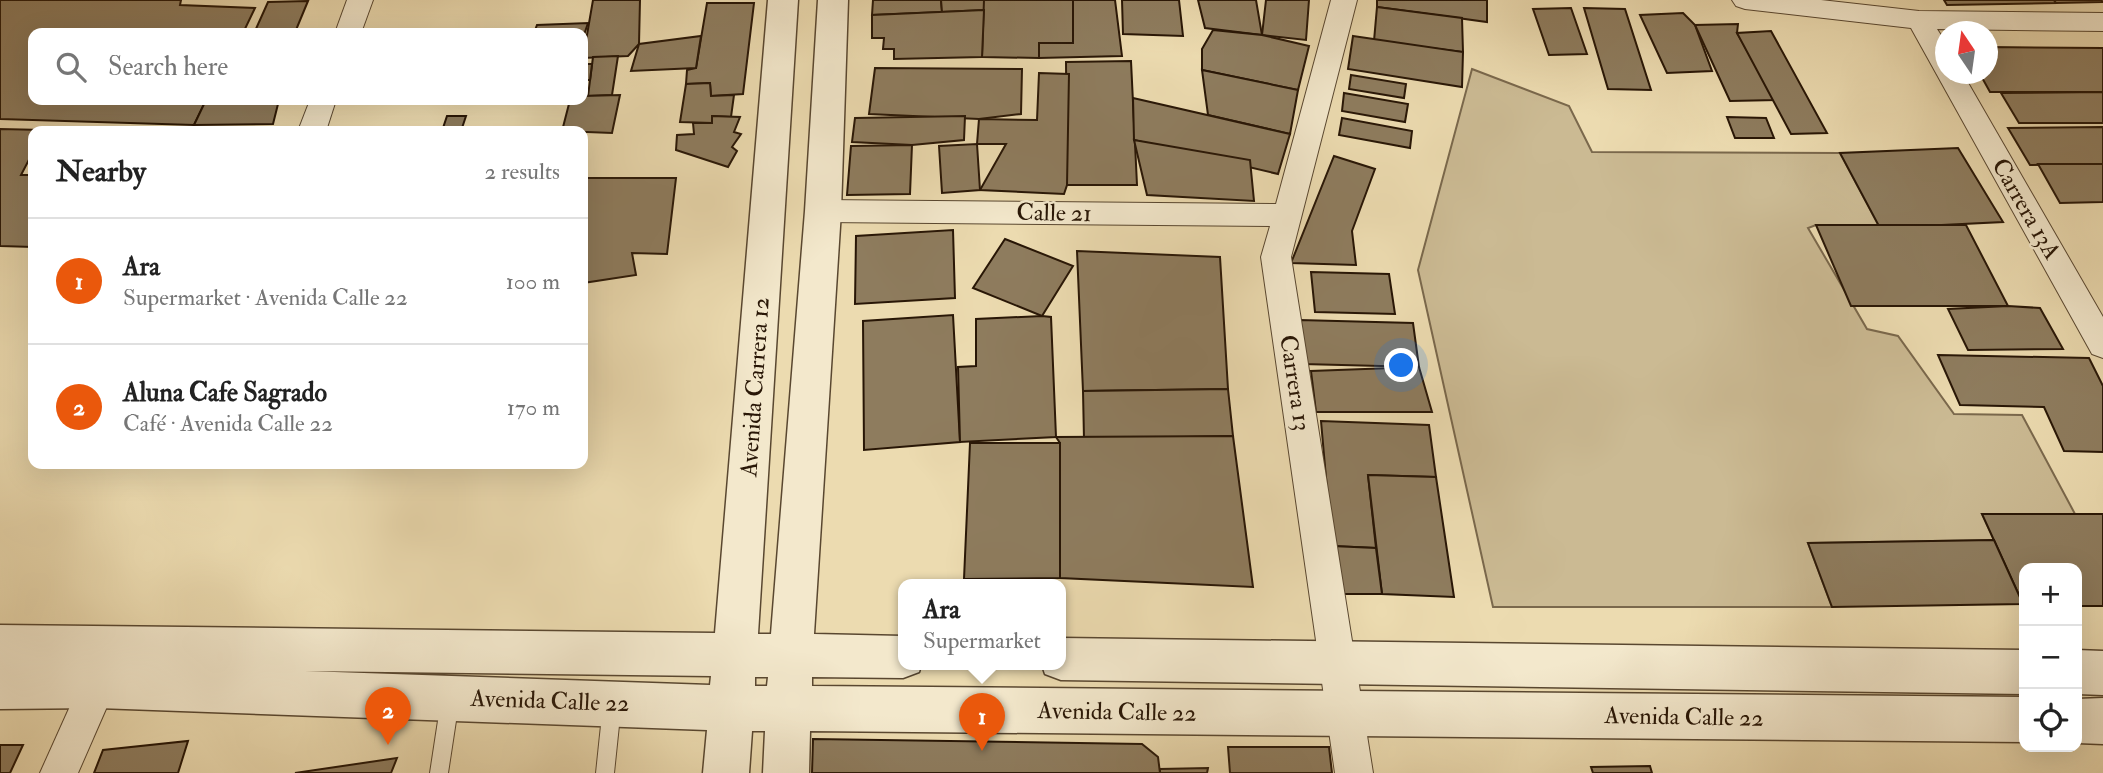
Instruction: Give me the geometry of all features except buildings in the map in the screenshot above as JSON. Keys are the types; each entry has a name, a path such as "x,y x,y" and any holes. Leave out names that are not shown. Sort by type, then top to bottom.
{"street":[{"path":"350,28 360,0"},
{"name":"Avenida Carrera 12","path":"726,773 733,708 783,0"},
{"path":"786,773 791,656 822,211 832,0"},
{"name":"Carrera 13","path":"1345,0 1276,257 1354,773"},
{"path":"1745,0 1919,20 2103,22"},
{"path":"1919,20 1935,48"},
{"name":"Carrera 13A","path":"1956,84 2089,294 2103,345"},
{"path":"314,126 321,105"},
{"name":"Calle 21","path":"822,211 1286,215"},
{"name":"Avenida Calle 22","path":"0,646 898,657"},
{"name":"Avenida Calle 22","path":"1066,659 2019,672"},
{"path":"2082,673 2103,673"},
{"path":"59,773 98,686"},
{"name":"Avenida Calle 22","path":"0,687 98,686 733,708 2019,720"},
{"path":"2082,721 2103,721"}],"lane":[{"path":"439,773 451,698"},
{"path":"605,773 612,703"}],"shaded area":[{"path":"1472,69 1569,106 1592,152 1840,153 1880,228 1816,225 1808,228 1867,329 1898,336 1954,414 2022,415 2075,514 1982,514 1994,540 1808,543 1832,607 1493,607 1418,270"}],"place":[{"name":"Aluna Cafe Sagrado","path":"388,745"},
{"name":"Ara","path":"982,751"}]}
